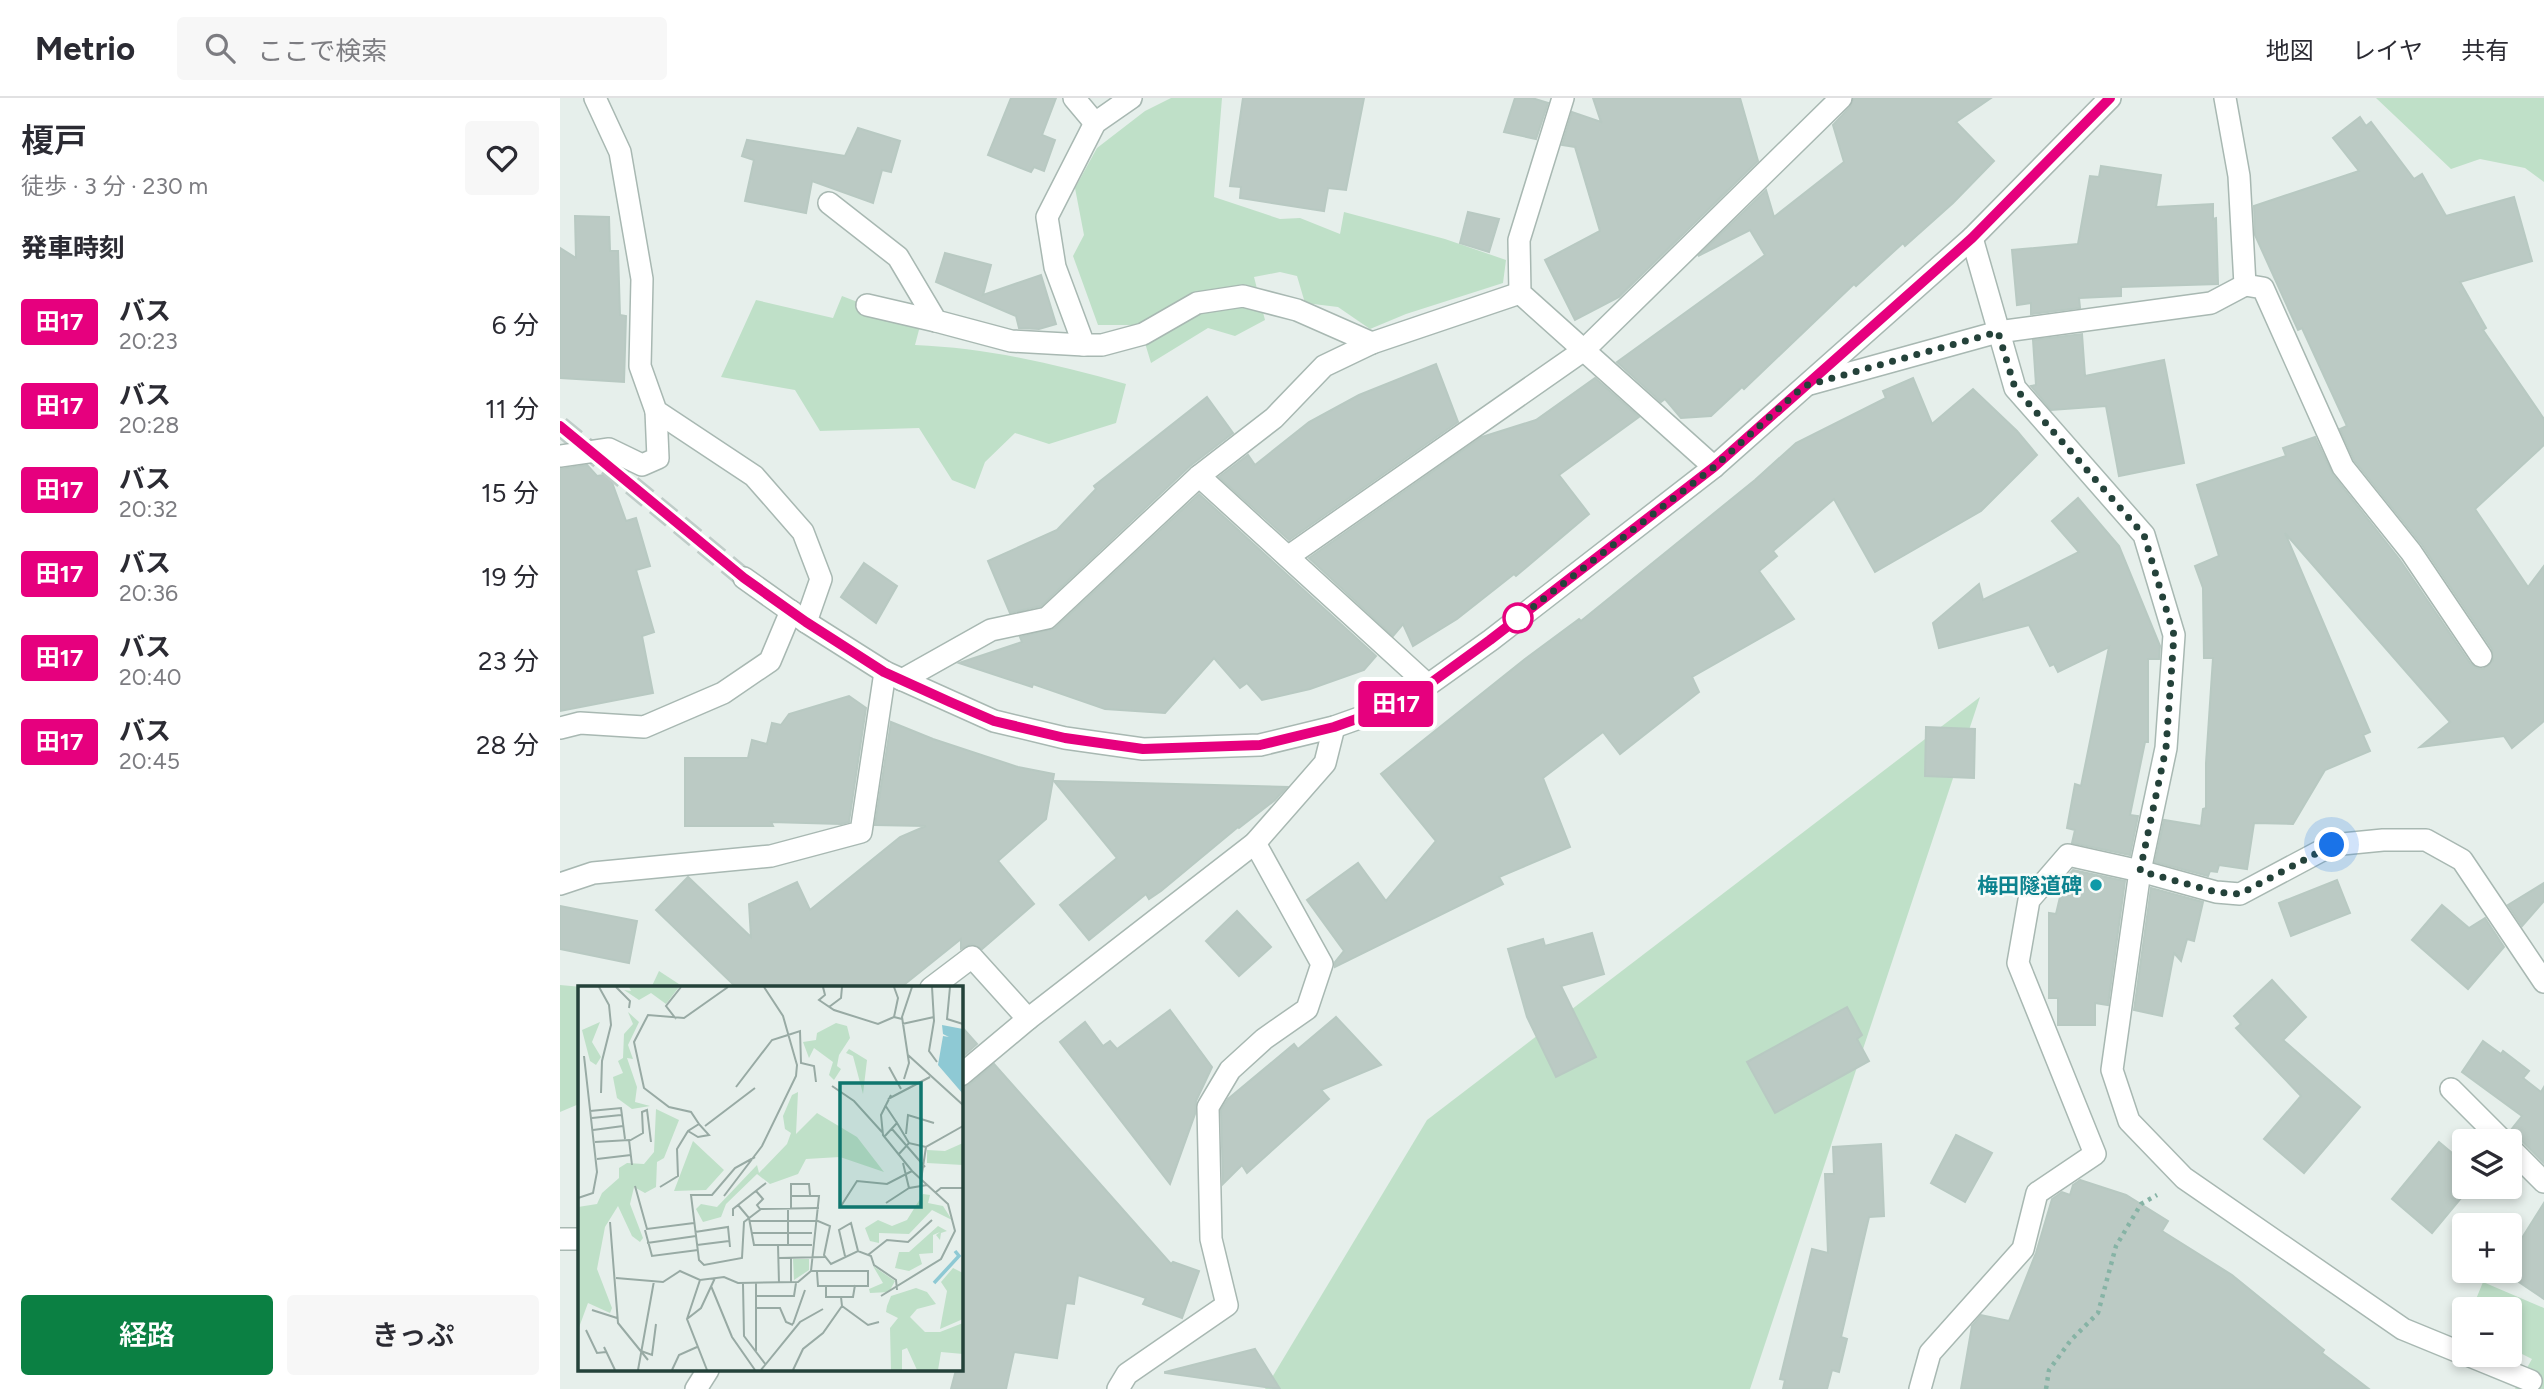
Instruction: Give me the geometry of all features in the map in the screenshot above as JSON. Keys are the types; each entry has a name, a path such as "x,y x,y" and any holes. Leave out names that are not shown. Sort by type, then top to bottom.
{"street":[{"path":"560,456 609,449 642,466 658,458 656,411 640,366 642,279 620,152 595,98"},
{"path":"1074,98 1095,123"},
{"path":"1084,345 1055,267 1047,217 1095,123 1131,98"},
{"path":"1563,98 1519,240 1520,293 1714,467"},
{"path":"1289,556 1584,350 1841,98"},
{"path":"744,578 799,617 893,676 994,721 1065,738 1143,749 1260,745 1334,727 1393,706 1428,685 1714,467 1972,238 2110,98"},
{"path":"2225,98 2239,176 2245,285"},
{"path":"829,203 898,257 936,321"},
{"path":"1972,238 2015,388 2144,535 2174,635 2166,748 2140,871 2112,1070 2129,1121 2184,1178 2403,1329 2452,1349"},
{"path":"1804,386 1998,332 2211,303 2245,285 2263,288 2343,467 2412,552 2482,656"},
{"path":"893,676 991,630 1047,618 1199,476 1274,418 1324,366 1373,343 1520,293"},
{"path":"867,305 1012,341 1102,345 1143,334 1197,303 1243,296 1297,310 1373,343"},
{"path":"560,728 580,723 644,726 723,693 770,661 821,579 803,532 754,476 656,411"},
{"path":"1199,476 1428,685"},
{"path":"560,884 593,873 771,856 861,832 893,676"},
{"path":"962,1074 1028,1019 1255,843 1325,763 1334,727"},
{"path":"1920,1389 1930,1353 2023,1249 2037,1194 2095,1154 2018,963 2029,900 2068,855 2216,892 2240,894 2332,845 2383,840 2426,840 2462,860 2544,982"},
{"path":"1118,1389 1127,1374 1227,1305 1211,1239 1208,1107 1230,1070 1264,1039 1307,1009 1322,964 1255,843"},
{"path":"934,986 972,957 1028,1019"},
{"path":"2451,1089 2491,1129"},
{"path":"2522,1160 2544,1182"},
{"path":"560,1239 578,1239"},
{"path":"2497,1367 2531,1381"},
{"path":"696,1389 707,1372"}],"path":[{"path":"2046,1389 2049,1370 2071,1340 2098,1313 2116,1246 2141,1204 2184,1178"}],"green space":[{"path":"1171,98 1222,98 1214,197 1280,219 1300,218 1340,234 1344,212 1445,239 1506,260 1503,283 1406,314 1370,329 1338,307 1305,303 1297,276 1280,272 1254,277 1265,320 1235,336 1208,328 1151,363 1145,343 1135,325 1098,325 1073,256 1084,235 1075,188 1097,148 1145,111"},
{"path":"2376,98 2544,98 2544,182 2525,168 2480,159 2451,169"},
{"path":"842,296 920,326 915,345 1022,358 1126,384 1116,423 1049,444 1015,433 985,462 975,489 952,480 919,428 820,431 795,390 721,377 756,300 833,318"},
{"path":"1980,697 1750,1389 1265,1389 1427,1120"},
{"path":"659,971 682,986 652,986"},
{"path":"560,985 578,987 578,1104 560,1112"},
{"path":"2483,1283 2485,1283 2518,1297 2477,1297"},
{"path":"2522,1299 2544,1308 2544,1389 2515,1389 2532,1359 2522,1354"}],"building":[{"path":"1011,98 1056,98 1042,135 1055,140 1044,171 1034,167 1031,172 988,155"},
{"path":"1243,98 1364,98 1346,190 1328,188 1324,211 1240,198 1241,187 1230,186"},
{"path":"1515,98 1532,98 1548,103 1536,139 1504,132"},
{"path":"1593,98 1740,98 1758,161 1619,297 1575,320 1545,260 1600,231 1575,147 1562,145 1572,112 1601,122"},
{"path":"1854,98 1991,98 1956,122 1994,161 1905,246 1903,243 1856,286 1854,284 1744,389 1742,387 1711,416 1681,418 1665,399 1661,402 1617,362 1765,255 1750,230 1698,256 1766,190 1774,217 1844,162 1833,125 1850,107"},
{"path":"2360,117 2366,126 2371,122 2414,179 2422,174 2446,216 2514,197 2532,261 2460,282 2486,328 2483,330 2544,419 2544,445 2475,509 2528,587 2544,566 2544,721 2512,748 2504,736 2420,747 2450,722 2285,533 2370,732 2363,735 2370,751 2325,770 2293,824 2254,823 2247,869 2219,865 2217,872 2210,871 2208,876 2155,862 2164,820 2201,826 2203,809 2206,808 2213,658 2204,658 2203,588 2195,566 2219,556 2197,485 2286,456 2283,448 2315,437 2333,475 2400,560 2470,663 2483,669 2493,661 2492,649 2422,545 2354,460 2340,429 2347,426 2302,328 2298,330 2255,235 2254,206 2359,171 2333,138"},
{"path":"858,128 900,141 891,172 882,170 873,203 812,181 806,213 745,201 754,160 742,156 747,140 845,156"},
{"path":"2101,166 2161,175 2156,207 2213,204 2213,219 2216,218 2218,284 2121,287 2121,296 2079,298 2080,308 2031,314 2031,303 2017,305 2012,250 2078,244 2090,176 2099,177"},
{"path":"1468,212 1499,219 1489,252 1460,243"},
{"path":"575,216 609,217 610,251 618,251 620,315 626,316 624,382 560,378 560,248 576,258"},
{"path":"945,253 991,265 983,295 1041,275 1056,324 1039,329 1019,328 1016,316 936,282"},
{"path":"2082,334 2085,376 2164,360 2184,463 2119,476 2106,406 2051,410 2031,386 2036,385 2033,340"},
{"path":"1436,364 1458,422 1289,540 1219,477 1248,455 1255,465 1309,422 1359,395"},
{"path":"1595,378 1639,417 1559,475 1589,514 1516,576 1514,574 1457,619 1413,646 1403,624 1393,636 1309,558 1482,437 1536,420"},
{"path":"1913,378 1932,424 1973,389 2017,431 2037,455 1981,511 1875,572 1834,499 1773,551 1777,556 1759,571 1794,619 1692,677 1699,692 1620,754 1603,732 1543,778 1570,847 1499,877 1503,884 1335,967 1335,962 1344,951 1307,900 1358,863 1386,901 1436,841 1381,774 1525,659 1579,619 1581,621 1755,480 1796,443 1886,398 1883,391"},
{"path":"1207,397 1233,433 1190,466 1041,606 1010,613 988,561 1057,530 1096,489 1094,486"},
{"path":"587,465 597,476 609,474 626,521 636,518 650,566 636,570 654,632 642,636 653,693 560,711 560,469"},
{"path":"1199,494 1376,656 1364,670 1310,689 1262,700 1247,683 1240,688 1214,658 1165,713 1105,709 1033,684 1032,687 959,663 1022,642 1020,637 1055,628"},
{"path":"2078,498 2119,546 2160,646 2159,659 2148,659 2148,742 2145,742 2130,815 2138,816 2130,855 2072,843 2075,830 2067,828 2075,784 2081,786 2109,647 2058,672 2054,664 2050,666 2029,625 1939,648 1933,623 1979,584 1983,600 2079,552 2052,521"},
{"path":"864,563 897,586 876,623 841,597"},
{"path":"849,696 866,708 849,822 771,822 773,826 685,826 685,758 748,758 752,740 767,744 772,723 781,725 789,714"},
{"path":"891,722 1018,767 1054,774 1046,819 998,861 1034,904 982,949 971,944 961,949 961,939 902,986 735,986 656,910 688,877 751,937 749,904 797,882 810,910 900,837 926,826 875,825"},
{"path":"1926,727 1975,729 1974,778 1925,776"},
{"path":"1054,781 1287,787 1275,800 1161,891 1149,899 1146,894 1089,940 1060,905 1117,858"},
{"path":"2073,870 2125,881 2108,1005 2095,1003 2095,1025 2058,1025 2058,998 2049,998 2049,913 2056,914 2064,880"},
{"path":"2337,880 2350,913 2291,936 2279,903"},
{"path":"2544,883 2544,901 2522,926 2508,905"},
{"path":"2151,888 2203,902 2194,941 2187,939 2181,961 2174,953 2162,1016 2134,1010"},
{"path":"2442,905 2469,928 2485,918 2504,947 2468,989 2412,940"},
{"path":"560,906 637,921 629,963 560,949"},
{"path":"1237,911 1271,947 1239,976 1206,941"},
{"path":"1592,933 1604,974 1561,986 1596,1057 1556,1077 1527,1017 1508,949 1543,939 1545,946"},
{"path":"2272,980 2306,1017 2283,1040 2360,1107 2304,1173 2264,1139 2301,1096 2236,1028 2241,1024 2234,1016"},
{"path":"1847,1007 1862,1035 1857,1039 1869,1061 1775,1113 1747,1062"},
{"path":"1170,1010 1212,1067 1196,1101 1195,1114 1170,1184 1060,1042 1085,1022 1103,1046 1110,1041 1117,1049"},
{"path":"1336,1017 1381,1065 1321,1090 1329,1099 1247,1173 1242,1165 1223,1184 1221,1110 1228,1099 1294,1044 1298,1049"},
{"path":"962,1027 977,1044 962,1057"},
{"path":"2483,1041 2501,1054 2503,1051 2529,1071 2523,1078 2541,1092 2544,1087 2544,1163 2522,1141 2522,1129 2512,1129 2522,1116 2462,1072"},
{"path":"994,1064 1171,1264 1173,1262 1199,1271 1182,1318 1143,1304 1146,1298 1078,1275 1074,1304 1066,1303 1057,1358 1014,1352 1006,1389 951,1389 955,1372 962,1372 962,1088"},
{"path":"1956,1135 1992,1153 1965,1202 1931,1183"},
{"path":"2439,1142 2452,1153 2452,1199 2460,1199 2432,1233 2392,1199"},
{"path":"1881,1144 1884,1216 1869,1217 1841,1337 1847,1339 1839,1372 1832,1370 1827,1389 1783,1389 1785,1380 1780,1379 1812,1249 1828,1253 1825,1174 1834,1174 1833,1147"},
{"path":"2080,1180 2126,1195 2168,1221 2162,1231 2232,1275 2324,1350 2322,1353 2369,1389 1961,1389 1972,1326 1981,1315 2009,1321 2036,1253 2052,1199 2062,1192 2070,1195 2073,1185"},
{"path":"2544,1203 2544,1299 2520,1283 2522,1238"},
{"path":"1255,1349 1280,1389 1165,1373 1165,1372"}],"tunnel":[{"path":"560,426 744,578"}],"bus line":[{"name":"田17","path":"560,426 744,578 884,672 994,721 1065,738 1143,749 1260,745 1334,727 1393,706 1428,685 1490,640 1714,467 1972,238 2110,98"}],"place":[{"name":"梅田隧道碑","path":"2096,885"}],"route":[{"path":"1518,618 1511,624 1714,467 1804,386 1998,332 2015,388 2144,535 2174,635 2166,748 2140,871 2216,892 2240,894 2332,845"}]}
